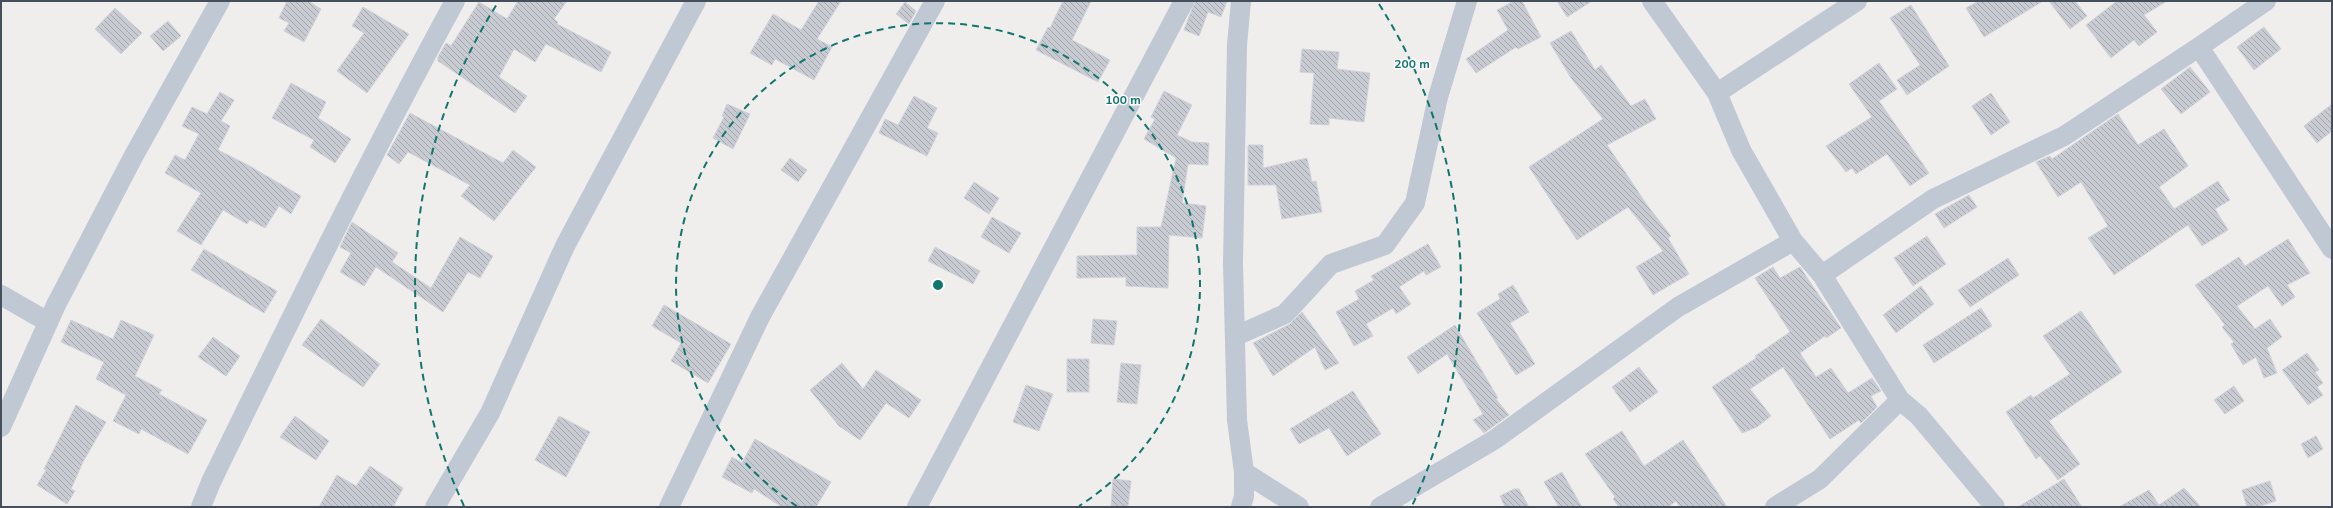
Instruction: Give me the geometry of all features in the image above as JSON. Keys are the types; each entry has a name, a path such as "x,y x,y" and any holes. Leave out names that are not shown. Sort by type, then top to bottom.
{"street":[{"path":"1,427 48,322 133,157 220,1"},
{"path":"201,507 211,482 293,313 397,107 455,1"},
{"path":"435,507 490,413 564,246 696,1"},
{"path":"669,507 760,317 935,1"},
{"path":"917,507 1184,1"},
{"path":"1241,1 1237,45 1232,264 1236,336 1237,420 1244,472 1244,496 1241,507"},
{"path":"1236,336 1285,314 1332,264 1385,245 1415,203 1438,97 1467,1"},
{"path":"1652,1 1717,93 1741,150 1793,241 1822,275 1900,400 1919,416 1995,507"},
{"path":"1717,93 1857,1"},
{"path":"1822,275 1933,198 2064,136 2266,1"},
{"path":"2199,47 2332,248"},
{"path":"1380,507 1494,440 1678,307 1793,241"},
{"path":"1,295 48,322"},
{"path":"1775,507 1820,479 1900,400"},
{"path":"1244,472 1299,507"}],"building":[{"path":"287,1 308,1 321,9 304,42 284,31 289,23 279,18"},
{"path":"518,1 567,1 554,19 558,22 557,24 611,52 601,72 546,44 535,62 514,49 499,77 527,96 515,113 438,61 438,57 446,43 451,46 479,2 507,19"},
{"path":"819,1 841,1 817,39 832,47 814,80 775,59 772,65 750,53 773,14 801,30"},
{"path":"1063,1 1091,1 1072,40 1110,60 1098,82 1036,50 1048,27 1050,28"},
{"path":"1195,1 1227,1 1221,17 1208,12 1199,36 1184,30"},
{"path":"1514,1 1522,1 1541,37 1518,49 1516,47 1476,73 1466,59 1508,30 1497,10"},
{"path":"1557,1 1592,1 1567,17"},
{"path":"1979,1 2043,1 1984,37 1966,8"},
{"path":"2049,1 2075,1 2087,16 2070,29"},
{"path":"2117,1 2167,1 2144,15 2157,32 2139,46 2134,40 2111,58 2086,25"},
{"path":"905,2 916,11 909,24 896,14"},
{"path":"1911,5 1949,66 1907,95 1897,80 1920,65 1890,18"},
{"path":"363,7 409,34 367,93 337,71 364,33 352,26"},
{"path":"115,8 142,33 121,54 95,29"},
{"path":"168,21 181,36 163,51 150,36"},
{"path":"2264,27 2281,49 2254,70 2237,47"},
{"path":"1571,31 1595,70 1601,65 1631,106 1645,99 1656,119 1607,145 1647,205 1671,236 1668,238 1689,274 1653,295 1636,267 1663,251 1628,207 1577,240 1529,167 1603,119 1571,78 1550,43"},
{"path":"1302,49 1339,52 1337,69 1370,73 1364,122 1329,118 1329,125 1310,124 1314,73 1300,72"},
{"path":"1879,63 1897,89 1879,101 1929,173 1910,186 1887,154 1856,174 1852,168 1846,172 1826,146 1872,117 1849,84"},
{"path":"2190,67 2210,92 2181,114 2161,89"},
{"path":"291,83 326,102 318,118 351,139 335,163 310,147 314,140 272,118"},
{"path":"1164,91 1192,105 1177,135 1192,142 1209,143 1208,165 1188,164 1182,203 1206,206 1202,238 1169,235 1168,288 1126,286 1126,277 1077,278 1077,256 1137,255 1137,227 1161,227 1176,158 1144,139 1155,119 1151,117"},
{"path":"220,92 234,100 221,121 230,126 218,150 248,165 301,196 291,214 279,206 265,228 250,220 247,224 223,210 201,245 177,231 201,193 165,173 175,155 185,160 199,134 182,126 192,107 207,114"},
{"path":"1991,93 2010,122 1991,135 1972,106"},
{"path":"914,96 937,108 927,128 938,133 927,156 879,133 885,119 898,125"},
{"path":"727,104 750,114 733,149 713,138 724,117 722,116"},
{"path":"2332,104 2332,131 2317,143 2304,126"},
{"path":"410,113 503,163 513,150 536,167 494,221 461,196 470,185 408,152 399,164 387,155"},
{"path":"2118,114 2138,145 2164,129 2188,166 2159,187 2174,209 2218,181 2230,200 2215,209 2228,230 2202,246 2188,225 2114,275 2088,238 2108,226 2081,182 2058,197 2036,162 2050,156 2052,159"},
{"path":"1248,145 1263,145 1263,168 1307,158 1312,182 1316,181 1322,212 1282,219 1276,185 1248,185"},
{"path":"790,158 807,170 798,182 781,170"},
{"path":"974,182 999,198 989,214 964,198"},
{"path":"1969,195 1977,207 1944,228 1935,214"},
{"path":"992,217 1021,233 1009,253 981,237"},
{"path":"352,222 398,253 392,262 431,288 460,237 493,256 480,278 468,272 443,312 376,267 364,286 340,272 351,253 340,247"},
{"path":"1927,236 1946,264 1913,286 1894,258"},
{"path":"2288,239 2310,273 2287,285 2295,297 2282,306 2268,286 2237,306 2255,329 2270,319 2282,337 2267,348 2277,373 2264,378 2256,357 2243,365 2231,344 2234,342 2222,327 2225,325 2195,285 2239,257 2245,266"},
{"path":"1428,244 1441,267 1426,275 1424,271 1399,287 1411,304 1396,314 1393,308 1366,324 1373,336 1354,346 1336,312 1359,299 1355,291 1374,280 1371,276"},
{"path":"935,247 980,271 973,284 928,261"},
{"path":"204,249 277,291 264,313 191,270"},
{"path":"2008,258 2019,275 1970,307 1958,290"},
{"path":"1773,267 1780,278 1800,267 1841,328 1826,338 1825,336 1800,353 1816,377 1831,368 1848,393 1872,378 1881,391 1871,396 1877,407 1861,423 1859,420 1830,439 1783,367 1750,389 1771,416 1757,427 1742,433 1712,387 1756,358 1755,356 1790,332 1755,278"},
{"path":"1513,285 1529,312 1510,323 1535,364 1516,375 1477,313 1500,299 1498,294"},
{"path":"1921,286 1934,304 1896,333 1883,315"},
{"path":"664,305 731,344 708,383 671,361 681,343 652,326"},
{"path":"1981,308 1992,326 1934,363 1923,345"},
{"path":"2081,311 2122,372 2049,421 2080,464 2058,480 2040,456 2036,459 2006,412 2031,395 2033,398 2070,374 2043,336"},
{"path":"1302,312 1339,363 1325,370 1315,347 1273,376 1253,343 1290,324"},
{"path":"321,319 380,364 363,387 302,345"},
{"path":"1093,319 1117,321 1114,345 1091,343"},
{"path":"71,320 113,339 121,320 154,335 135,376 162,390 159,394 207,420 188,454 141,429 139,434 113,421 126,395 96,379 104,362 61,342"},
{"path":"1455,325 1498,398 1496,399 1509,415 1484,433 1473,420 1483,414 1447,354 1418,374 1407,357"},
{"path":"213,337 240,356 226,376 198,357"},
{"path":"2307,353 2319,370 2315,372 2323,383 2317,387 2323,395 2308,405 2282,370"},
{"path":"1067,359 1089,359 1089,392 1067,392"},
{"path":"842,363 863,389 876,370 921,400 909,418 886,403 860,440 839,426 810,390"},
{"path":"1121,363 1141,365 1137,404 1117,402"},
{"path":"1639,367 1658,392 1630,412 1612,387"},
{"path":"1026,385 1053,394 1039,431 1013,422"},
{"path":"2234,386 2244,401 2225,414 2214,400"},
{"path":"1353,391 1381,434 1347,456 1329,428 1299,444 1290,429"},
{"path":"76,405 106,422 83,462 71,489 75,491 67,504 37,485 46,470 44,469"},
{"path":"295,416 329,441 316,460 280,437"},
{"path":"559,416 590,432 566,477 535,460"},
{"path":"1622,431 1644,466 1683,440 1727,507 1680,507 1676,501 1668,507 1619,507 1613,499 1615,497 1585,454"},
{"path":"2316,436 2323,449 2308,458 2301,444"},
{"path":"755,439 831,482 816,507 782,507 754,489 752,493 722,477 732,457 742,463"},
{"path":"370,466 403,488 393,507 319,507 337,475 356,486"},
{"path":"1562,472 1582,507 1559,507 1544,482"},
{"path":"1113,479 1131,481 1128,507 1111,507"},
{"path":"2064,479 2082,507 2018,507"},
{"path":"2270,481 2276,501 2257,507 2247,507 2242,490"},
{"path":"2184,488 2201,507 2119,507 2149,490 2159,505"},
{"path":"1514,489 1519,489 1529,507 1505,507 1500,496"}]}
